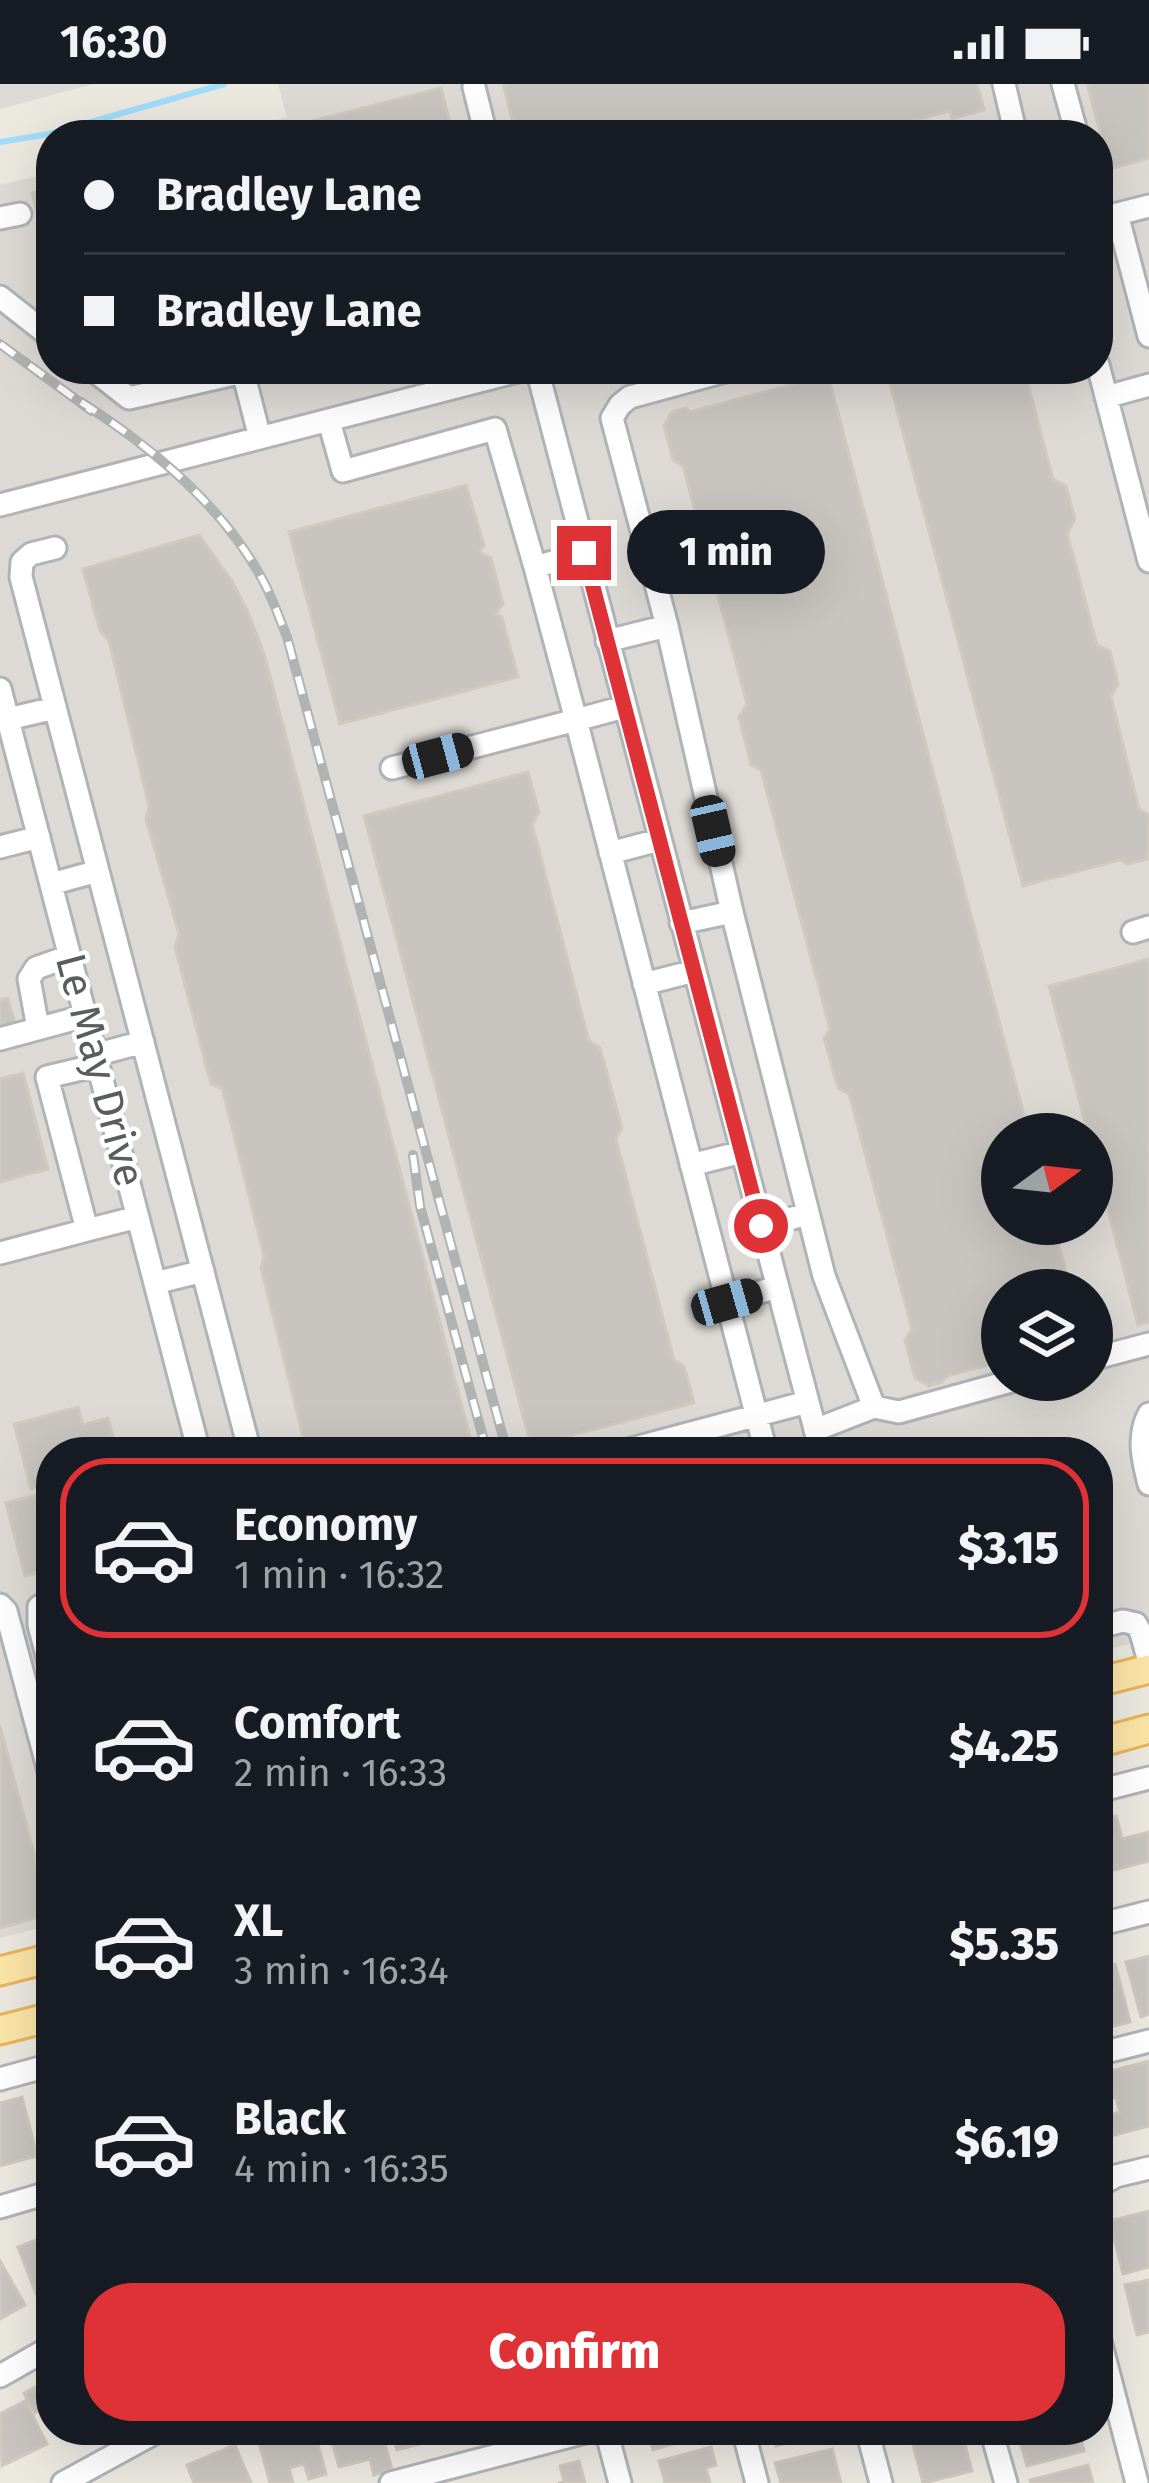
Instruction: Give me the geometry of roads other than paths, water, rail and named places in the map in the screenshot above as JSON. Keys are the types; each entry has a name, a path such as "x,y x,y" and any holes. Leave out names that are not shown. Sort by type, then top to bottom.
{"main road":[{"path":"1113,1677 1149,1665"},
{"path":"1113,1739 1149,1729"},
{"path":"0,1972 36,1962"},
{"path":"0,2030 36,2021"}],"street":[{"path":"1004,84 1012,120"},
{"path":"1064,84 1073,120"},
{"path":"473,87 482,120"},
{"path":"1113,215 1149,206"},
{"path":"1113,243 1149,336"},
{"path":"0,297 36,325"},
{"path":"111,384 129,398 189,384"},
{"path":"251,384 260,439"},
{"path":"0,505 469,384"},
{"path":"541,384 817,1437"},
{"path":"679,384 631,397 612,418 824,1276 874,1407"},
{"path":"1103,384 1149,561"},
{"path":"1106,397 1149,385"},
{"path":"329,421 343,471 495,429 576,720 762,1437"},
{"path":"55,548 31,554 22,562 21,577 246,1437"},
{"path":"535,567 584,553"},
{"path":"607,641 667,626"},
{"name":"Le May Drive","path":"0,689 195,1437"},
{"path":"392,768 624,707"},
{"path":"8,718 56,708"},
{"path":"0,783 23,777"},
{"path":"0,847 39,837"},
{"path":"610,853 659,840"},
{"path":"51,884 98,871"},
{"path":"682,923 732,912"},
{"path":"38,1028 28,979 36,968 70,956"},
{"path":"644,984 694,971"},
{"path":"0,1039 85,1016"},
{"path":"87,1231 47,1077 143,1042"},
{"path":"691,1165 742,1152"},
{"path":"761,1226 808,1214"},
{"path":"0,1253 138,1217"},
{"path":"155,1283 203,1270"},
{"path":"727,1302 777,1287"},
{"path":"1113,1353 1149,1344"},
{"path":"825,1437 874,1407 899,1412 981,1389"},
{"path":"677,1437 808,1402"},
{"path":"1149,1414 1144,1420 1141,1455 1149,1484"},
{"path":"0,1605 36,1725"},
{"path":"1113,1623 1136,1624 1149,1665"},
{"path":"1113,1787 1149,1778"},
{"path":"1113,1921 1149,1912"},
{"path":"1113,2050 1149,2041"},
{"path":"0,2079 36,2069"},
{"path":"1113,2178 1149,2168"},
{"path":"0,2206 36,2196"},
{"path":"0,2376 36,2356"},
{"path":"1113,2391 1137,2483"},
{"path":"63,2483 133,2445"},
{"path":"391,2483 535,2445"},
{"path":"610,2445 620,2483"},
{"path":"747,2445 757,2483"},
{"path":"871,2445 880,2483"},
{"path":"995,2445 1006,2483"}],"waterway":[{"path":"98,120 224,84"},
{"path":"0,142 36,136"}],"railway":[{"path":"0,344 36,370"},
{"path":"55,384 92,411"},
{"path":"81,402 158,457 205,501 245,550 275,607 287,637 503,1437"},
{"path":"413,1155 420,1206 483,1437"}]}
